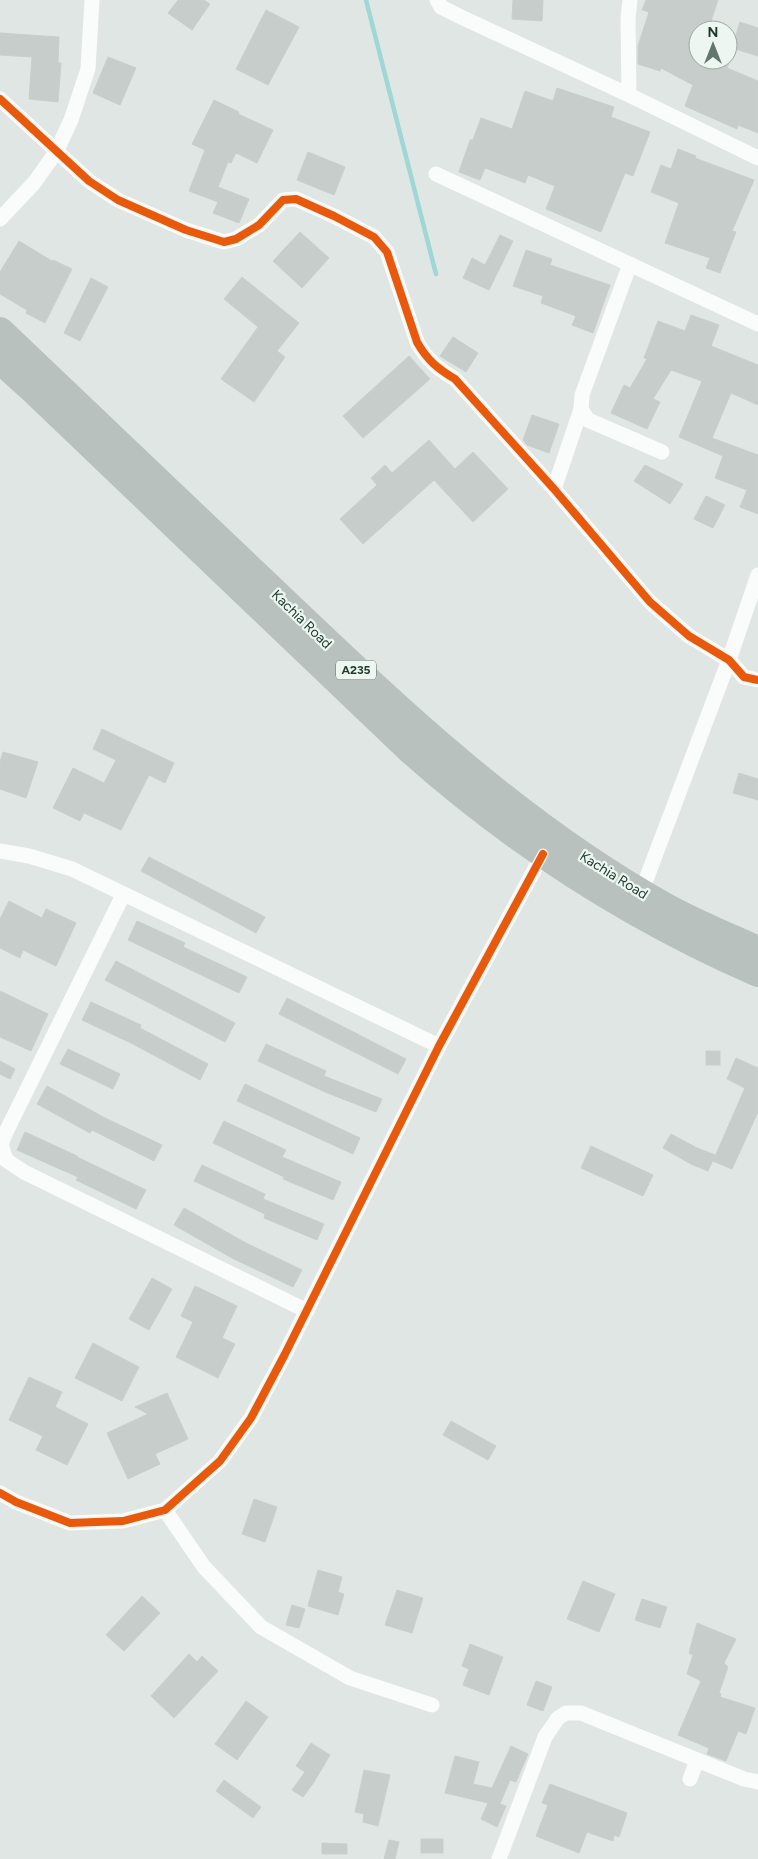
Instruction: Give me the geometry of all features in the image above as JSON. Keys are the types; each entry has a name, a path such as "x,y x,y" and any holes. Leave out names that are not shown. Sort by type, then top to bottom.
{"highway":[{"name":"Kachia Road","path":"0,331 388,700 486,785 574,851 641,893 666,907 758,950"},
{"name":"Kachia Road","path":"0,360 448,784 543,854 588,884 679,936 758,973"}],"street":[{"path":"0,219 34,183 56,152 71,120 88,69 92,0"},
{"path":"437,0 441,7 460,17 630,95 758,158"},
{"path":"630,0 628,18 630,95"},
{"path":"0,99 88,181 118,200 186,230 224,242 236,239 259,225 283,200 296,199 374,237 387,252 417,342 424,355 438,369 455,379 554,489 650,602 688,636 729,660 744,678 758,680"},
{"path":"436,174 758,324"},
{"path":"554,489 581,409 582,395 630,264"},
{"path":"581,409 588,420 662,452"},
{"path":"641,893 729,660 758,575"},
{"path":"0,851 30,856 72,869 440,1046"},
{"path":"0,1493 16,1502 70,1522 123,1521 164,1510 220,1461 251,1418 440,1046 543,854"},
{"path":"123,895 6,1132 1,1144 6,1160 24,1172 307,1311"},
{"path":"164,1510 204,1567 261,1627 350,1678 432,1706"},
{"path":"499,1859 545,1737 558,1718 566,1713 581,1713 744,1779 758,1782"},
{"path":"690,1779 697,1760"}],"building":[{"path":"178,0 204,0 210,4 192,30 168,13"},
{"path":"513,0 543,0 542,21 512,19"},
{"path":"646,0 718,0 711,20 688,20 688,70 732,70 758,81 758,133 738,125 737,129 685,106 693,85 661,68 660,71 638,64 638,46 649,12 642,10"},
{"path":"266,10 299,27 268,85 236,69"},
{"path":"740,22 758,28 758,56 738,50 738,28"},
{"path":"0,33 59,37 58,63 61,63 58,102 29,99 32,57 0,55"},
{"path":"108,57 136,68 120,105 93,93"},
{"path":"557,88 614,107 611,117 650,132 633,176 625,173 601,232 546,209 555,186 528,175 525,183 485,168 480,180 459,172 470,140 473,140 481,118 512,129 525,91 553,101"},
{"path":"214,100 239,112 238,114 273,130 257,163 236,153 231,163 228,162 218,187 249,199 239,223 213,213 218,202 189,191 205,150 192,144"},
{"path":"678,149 696,156 695,158 754,180 732,231 736,232 720,273 706,268 710,258 665,243 679,203 651,192 661,165 671,169"},
{"path":"308,152 345,167 334,195 297,180"},
{"path":"300,232 329,258 302,288 273,261"},
{"path":"500,235 513,241 489,290 463,278 472,258 485,265"},
{"path":"19,241 52,261 72,269 45,323 26,313 27,310 0,294 0,272"},
{"path":"526,250 552,259 550,265 610,285 593,333 572,325 576,316 541,303 543,296 513,286"},
{"path":"242,277 299,323 277,351 285,357 254,402 221,379 258,327 224,299"},
{"path":"91,278 108,287 80,341 64,333"},
{"path":"691,315 719,325 711,346 758,365 758,405 731,393 712,438 758,455 758,514 740,507 747,490 715,478 723,456 679,437 702,381 671,370 653,399 660,402 647,429 611,413 624,385 630,388 647,359 644,358 658,321 685,331"},
{"path":"453,337 478,353 466,372 440,356"},
{"path":"409,356 430,379 363,438 343,416"},
{"path":"532,415 559,424 549,453 527,445 523,440"},
{"path":"429,440 455,469 473,452 508,489 473,522 434,480 363,544 340,519 377,485 371,478 385,465 392,473"},
{"path":"645,465 683,484 670,504 634,481"},
{"path":"706,496 725,505 713,528 694,519"},
{"path":"102,729 174,763 165,783 149,775 121,830 84,813 80,821 53,808 73,768 104,783 116,760 93,749"},
{"path":"3,752 38,762 26,798 0,789 0,762"},
{"path":"739,773 758,779 758,800 733,793"},
{"path":"149,857 265,917 256,933 141,871"},
{"path":"9,901 42,918 46,909 76,923 56,966 23,950 20,958 0,948 0,919"},
{"path":"137,921 185,943 183,947 247,977 239,993 128,940"},
{"path":"116,961 235,1023 225,1042 105,980"},
{"path":"0,991 48,1014 31,1051 0,1037"},
{"path":"287,998 406,1059 398,1074 279,1014"},
{"path":"91,1002 141,1025 140,1028 208,1064 200,1080 131,1043 82,1020"},
{"path":"266,1044 326,1071 324,1076 382,1099 376,1112 325,1092 258,1061"},
{"path":"68,1049 120,1074 113,1089 60,1064"},
{"path":"706,1051 720,1051 720,1065 706,1065"},
{"path":"736,1058 758,1068 758,1112 732,1169 713,1161 745,1088 727,1079"},
{"path":"0,1061 15,1069 10,1079 0,1074"},
{"path":"245,1084 360,1138 353,1154 237,1101"},
{"path":"47,1086 105,1118 162,1145 154,1161 92,1130 90,1133 37,1104"},
{"path":"224,1121 286,1150 282,1157 341,1182 333,1200 283,1179 284,1177 213,1143"},
{"path":"25,1132 146,1190 136,1209 76,1180 78,1177 17,1150"},
{"path":"671,1134 715,1155 708,1171 691,1164 663,1148"},
{"path":"591,1146 653,1175 643,1196 581,1168"},
{"path":"202,1165 265,1194 263,1199 324,1224 317,1240 264,1218 265,1214 194,1181"},
{"path":"184,1208 246,1243 302,1270 293,1287 232,1258 174,1225"},
{"path":"152,1278 172,1289 149,1330 129,1319"},
{"path":"195,1286 237,1306 222,1338 235,1344 218,1378 176,1357 193,1322 181,1316"},
{"path":"93,1343 139,1367 122,1401 75,1378"},
{"path":"29,1377 62,1392 55,1407 88,1424 67,1465 36,1450 43,1436 9,1420"},
{"path":"167,1393 188,1439 155,1454 160,1464 128,1479 107,1433 148,1414 135,1407"},
{"path":"451,1421 496,1446 488,1460 443,1435"},
{"path":"254,1499 277,1507 265,1542 242,1534"},
{"path":"318,1570 342,1577 338,1592 344,1594 338,1615 308,1606"},
{"path":"583,1581 615,1594 599,1632 567,1619"},
{"path":"397,1590 423,1598 412,1633 385,1625"},
{"path":"142,1596 160,1613 124,1651 106,1635"},
{"path":"642,1599 667,1607 660,1628 635,1620"},
{"path":"292,1605 305,1609 299,1628 286,1625"},
{"path":"697,1623 736,1639 724,1663 728,1667 719,1693 721,1694 720,1697 755,1708 746,1734 738,1731 726,1761 707,1754 709,1748 678,1735 701,1681 687,1674 693,1655 689,1653"},
{"path":"470,1644 503,1657 489,1695 463,1685 469,1669 462,1666"},
{"path":"189,1654 197,1662 202,1656 218,1671 174,1718 151,1696"},
{"path":"536,1681 552,1687 543,1711 527,1705"},
{"path":"246,1701 268,1717 237,1760 215,1744"},
{"path":"311,1743 330,1755 303,1797 292,1790 305,1772 296,1766"},
{"path":"511,1746 528,1754 516,1782 510,1780 500,1804 506,1806 497,1827 481,1819 488,1803 445,1793 455,1756 479,1762 473,1784 492,1788"},
{"path":"364,1770 390,1775 378,1826 363,1822 364,1814 355,1812"},
{"path":"224,1780 261,1807 253,1818 216,1791"},
{"path":"550,1784 627,1813 619,1837 614,1835 613,1841 587,1832 579,1853 536,1836 548,1805 542,1803"},
{"path":"421,1839 443,1839 443,1853 421,1853"},
{"path":"389,1840 399,1842 395,1859 384,1859"},
{"path":"322,1843 347,1844 347,1854 322,1854"}],"waterway":[{"path":"366,0 436,274"}],"cycle path":[{"path":"0,99 89,181 118,200 186,230 224,242 236,239 259,225 283,200 296,199 374,237 387,252 417,342 429,359 438,368 455,379 554,489 650,602 689,636 729,660 744,677 758,680"},
{"path":"0,1493 16,1502 70,1523 123,1521 165,1510 220,1461 251,1418 439,1046 543,854"}]}
